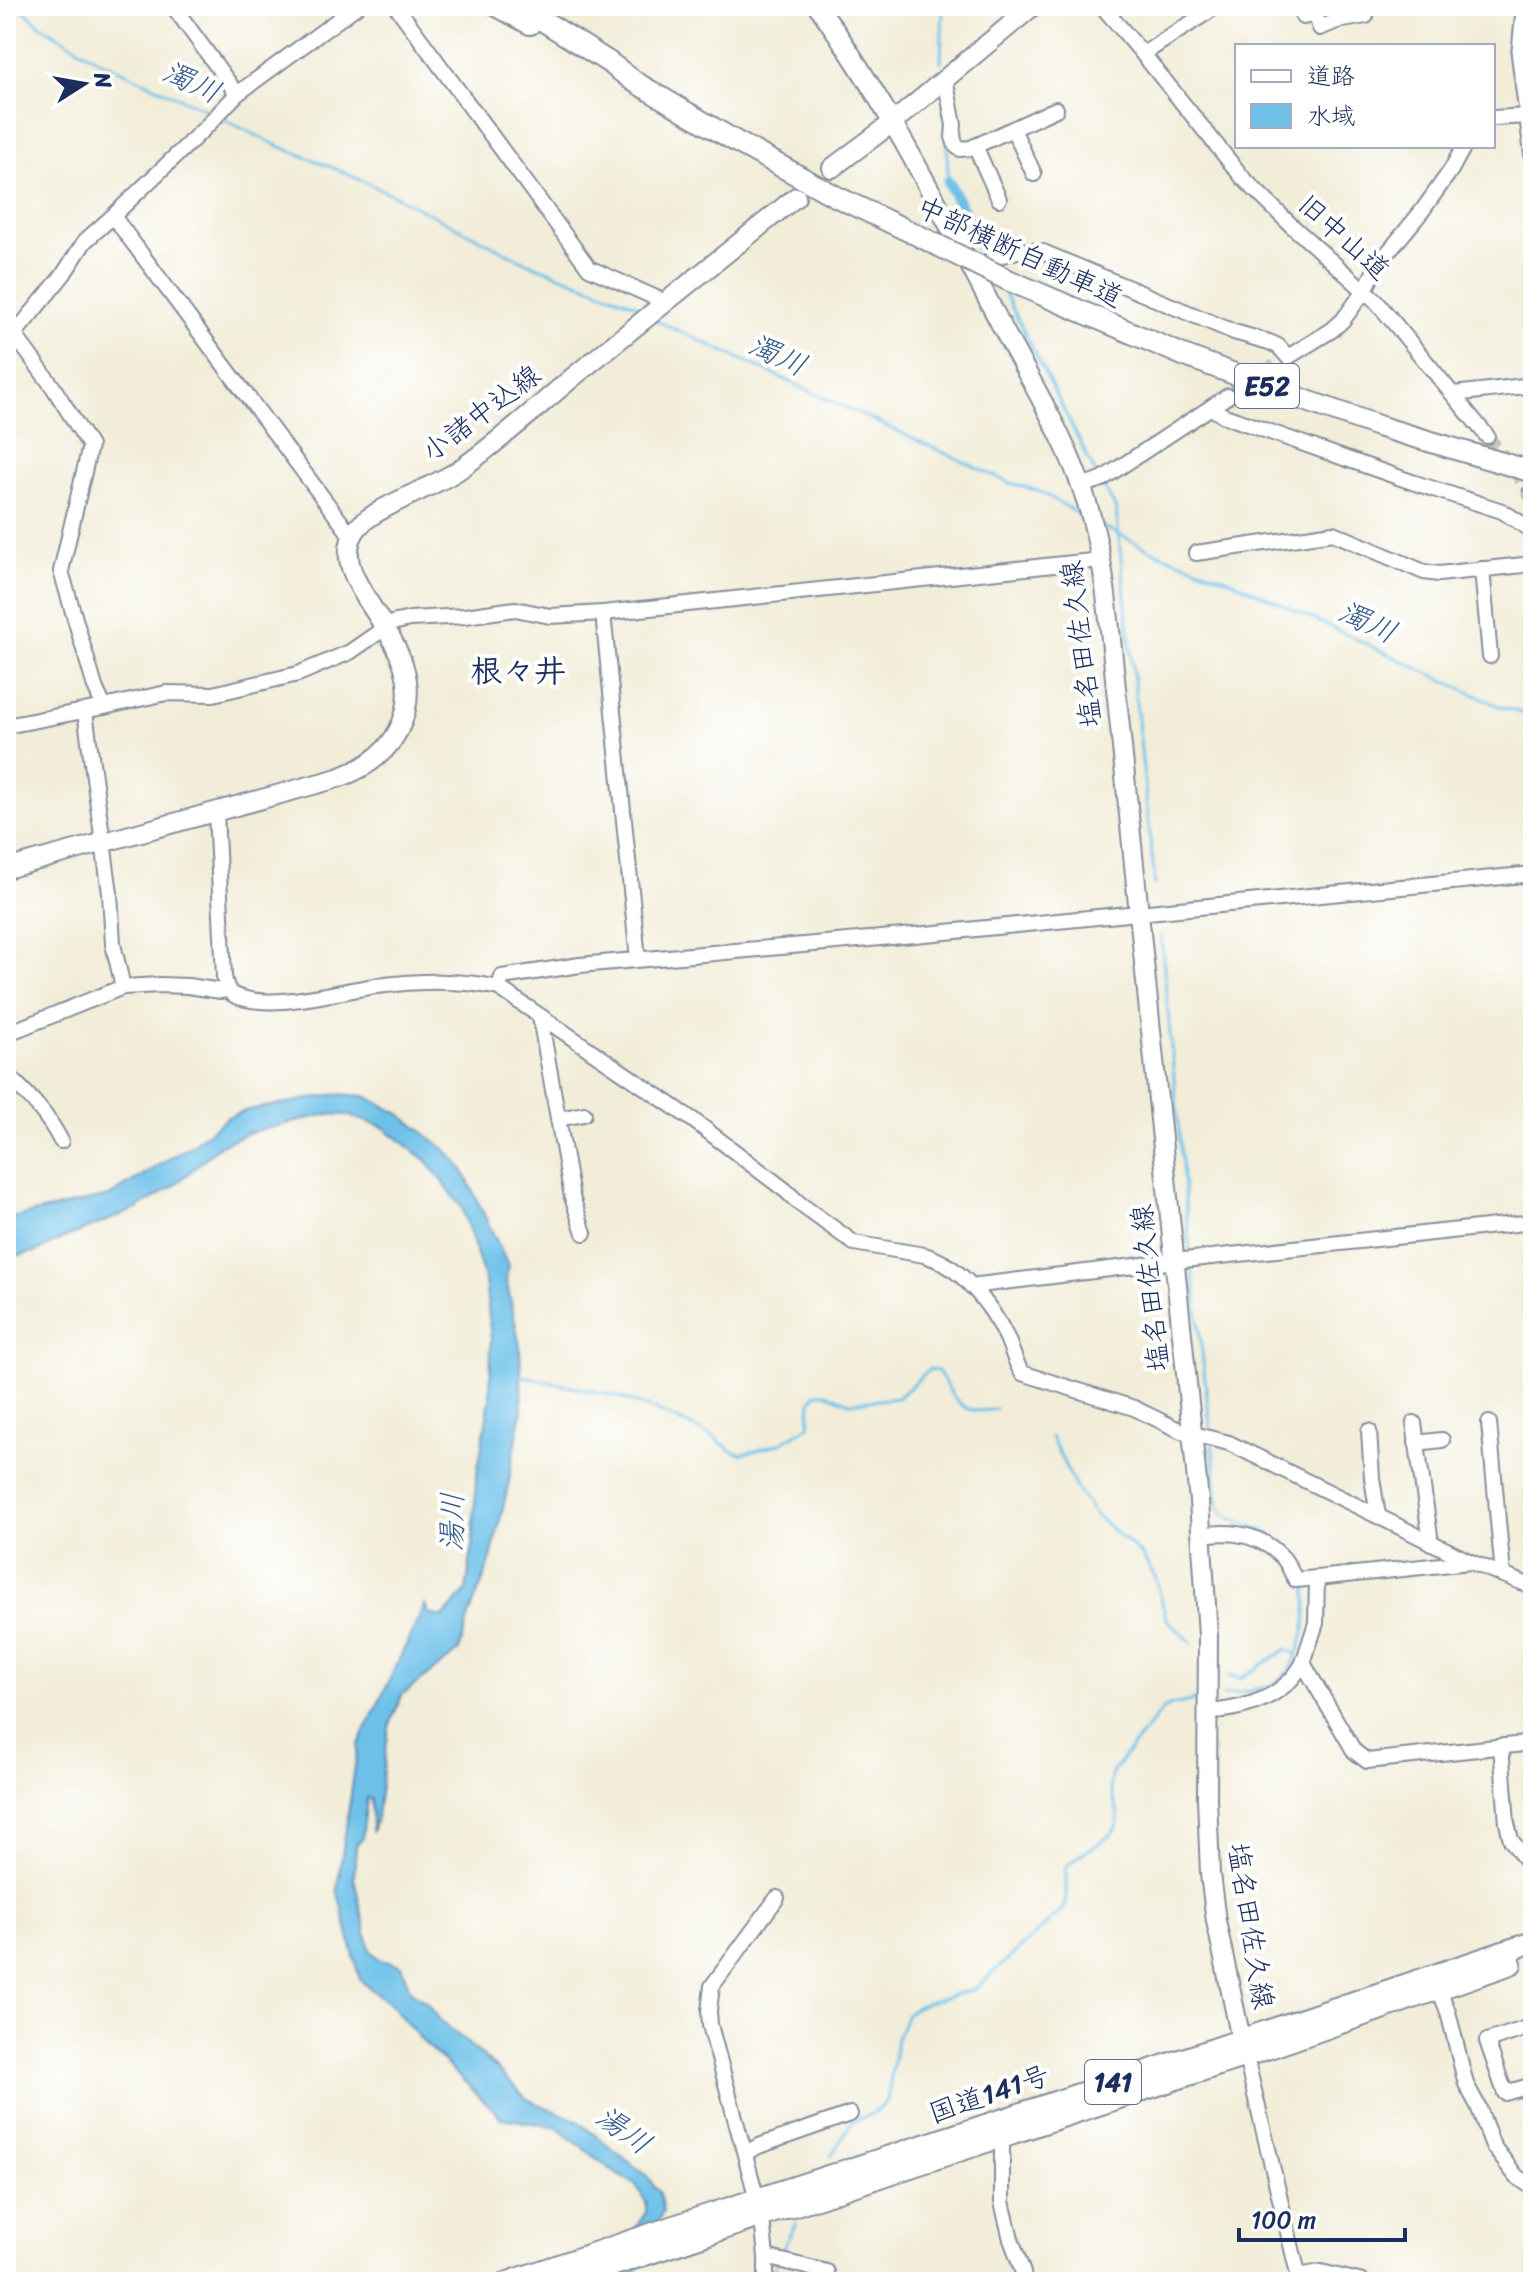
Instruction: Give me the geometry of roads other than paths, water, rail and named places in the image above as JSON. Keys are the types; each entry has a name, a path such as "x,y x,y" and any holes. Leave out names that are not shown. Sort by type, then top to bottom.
{"highway":[{"path":"497,6 635,82"},
{"name":"中部横断自動車道","path":"520,6 635,82 737,142 835,196 1008,280 1183,355 1532,486"},
{"path":"538,6 610,63"},
{"name":"国道141号","path":"508,2282 568,2274 695,2229 1002,2135 1533,1942"},
{"name":"国道141号","path":"760,2209 1244,2047 1439,1989 1533,1955"}],"main road":[{"path":"818,6 892,123 1069,456 1091,487"},
{"path":"832,168 892,123 1033,6"},
{"name":"小諸中込線","path":"352,537 360,524 370,517 462,468 796,197"},
{"name":"塩名田佐久線","path":"1091,487 1111,633 1138,912 1187,1260 1204,1437 1202,1535 1208,1635 1207,1811 1211,1890 1244,2047"},
{"path":"15,866 341,778 381,754 397,733 407,702 406,676 403,662 385,627 354,580 348,557 352,537"}],"street":[{"path":"173,6 237,94"},
{"path":"104,707 95,687 61,571 90,446 17,338 17,331 63,275 85,241 237,94 357,6"},
{"path":"396,6 589,268 662,305"},
{"name":"旧中山道","path":"1102,6 1243,178 1365,290 1487,436"},
{"path":"1143,54 1217,6"},
{"path":"1299,6 1303,17 1315,14 1320,28 1337,21 1366,16"},
{"path":"1524,6 1527,29 1519,55 1533,162"},
{"path":"945,78 956,146 960,149 975,146 1056,109"},
{"path":"1495,118 1528,116"},
{"path":"1013,129 1034,174"},
{"path":"975,146 999,199"},
{"path":"972,269 1013,251 1043,252 1234,332 1278,346 1282,361 1343,320 1365,290 1377,266 1422,211 1463,148"},
{"path":"113,216 352,537"},
{"path":"1454,394 1533,385"},
{"path":"1091,487 1228,396"},
{"path":"1213,406 1225,416 1502,511 1533,531"},
{"path":"1196,553 1333,533 1424,572 1439,574 1533,564"},
{"path":"6,726 166,693 213,694 298,674 350,652 392,623 410,619 515,609 550,616 603,613 1101,560"},
{"path":"1482,569 1493,646"},
{"path":"603,613 638,959"},
{"path":"85,712 110,893 113,944 123,987"},
{"path":"216,812 224,977 227,989 234,996 273,1002 393,984 469,983 499,988 693,1120 854,1243 935,1258 949,1266 971,1286 992,1313 1022,1373 1134,1408 1171,1426 1229,1443 1471,1562 1533,1587"},
{"path":"6,878 14,874 15,866"},
{"path":"499,988 502,977 580,965 1533,874"},
{"path":"6,1034 123,987 160,985 227,989"},
{"path":"540,1017 572,1197 584,1233"},
{"path":"6,1073 42,1110 61,1141"},
{"path":"558,1119 584,1114"},
{"path":"971,1286 1533,1222"},
{"path":"1414,1423 1431,1543"},
{"path":"1489,1423 1500,1481 1503,1575"},
{"path":"1373,1439 1372,1478 1378,1516"},
{"path":"1416,1443 1442,1440"},
{"path":"1202,1535 1233,1532 1259,1540 1282,1556 1294,1577 1309,1579 1471,1562"},
{"path":"1208,1712 1246,1706 1276,1692 1294,1677 1303,1663 1316,1623 1309,1579"},
{"path":"1303,1663 1354,1751 1367,1761 1533,1743"},
{"path":"1501,1746 1511,1840 1533,1870"},
{"path":"766,2282 773,2259 710,2025 710,1999 712,1986 777,1898"},
{"path":"1439,1989 1466,2084 1493,2146 1516,2176 1533,2188"},
{"path":"1533,2026 1487,2041 1505,2093 1533,2085"},
{"path":"1244,2047 1299,2279 1321,2272 1363,2282"},
{"path":"745,2153 850,2114"},
{"path":"1002,2135 1002,2202 1024,2282"},
{"path":"773,2259 827,2272"}],"water":[{"name":"湯川","path":"338,1094 365,1096 400,1114 445,1149 462,1168 508,1265 506,1279 520,1346 522,1409 491,1559 459,1651 402,1695 389,1727 372,1832 371,1799 367,1798 362,1839 356,1845 354,1878 370,1950 380,1960 401,1965 410,1990 527,2099 576,2120 647,2176 659,2193 663,2211 632,2282 599,2282 646,2212 646,2202 634,2183 619,2176 556,2127 502,2118 422,2041 391,2005 360,1980 337,1889 358,1746 425,1605 429,1614 443,1617 466,1591 473,1542 476,1479 490,1399 491,1339 485,1280 462,1208 426,1160 383,1127 346,1115 328,1114 247,1133 219,1146 174,1186 136,1209 35,1252 6,1258 6,1219 109,1196 193,1144 228,1117 248,1110"}],"waterway":[{"name":"濁川","path":"19,6 40,25 98,60 211,112"},
{"path":"941,62 943,6"},
{"path":"943,106 947,131"},
{"name":"濁川","path":"221,118 393,195 523,261 635,304 643,311"},
{"path":"947,138 948,182"},
{"path":"948,182 987,258"},
{"path":"1001,286 1097,476"},
{"name":"濁川","path":"655,320 1010,483 1039,491 1084,517"},
{"path":"1101,482 1116,509 1155,885"},
{"name":"濁川","path":"1101,526 1153,551 1230,580 1503,708 1533,716"},
{"path":"1161,935 1190,1253"},
{"path":"1192,1264 1211,1432"},
{"path":"518,1375 620,1397 712,1436 741,1454 781,1443 809,1426 811,1401 817,1393 826,1393 849,1403 897,1398 930,1369 938,1371 955,1398 966,1408 974,1411 996,1409"},
{"path":"1051,1437 1076,1488 1096,1516 1142,1555 1156,1579 1166,1618 1192,1643"},
{"path":"1212,1443 1219,1507 1230,1517 1276,1539 1295,1558 1304,1574"},
{"path":"1223,1695 1273,1684 1291,1666 1298,1654 1305,1626 1306,1586"},
{"path":"1229,1676 1241,1678 1287,1649 1296,1654"},
{"path":"831,2156 852,2122 876,2112 887,2101 897,2039 906,2016 926,2003 975,1989 1060,1912 1066,1895 1066,1867 1108,1837 1117,1825 1110,1779 1113,1771 1163,1709 1196,1700"},
{"path":"779,2255 796,2223"},
{"path":"775,2266 776,2282"}],"tunnel":[{"path":"1228,396 1276,365"},
{"path":"1487,436 1531,492"}],"district":[{"name":"根々井","path":"518,671"}]}
